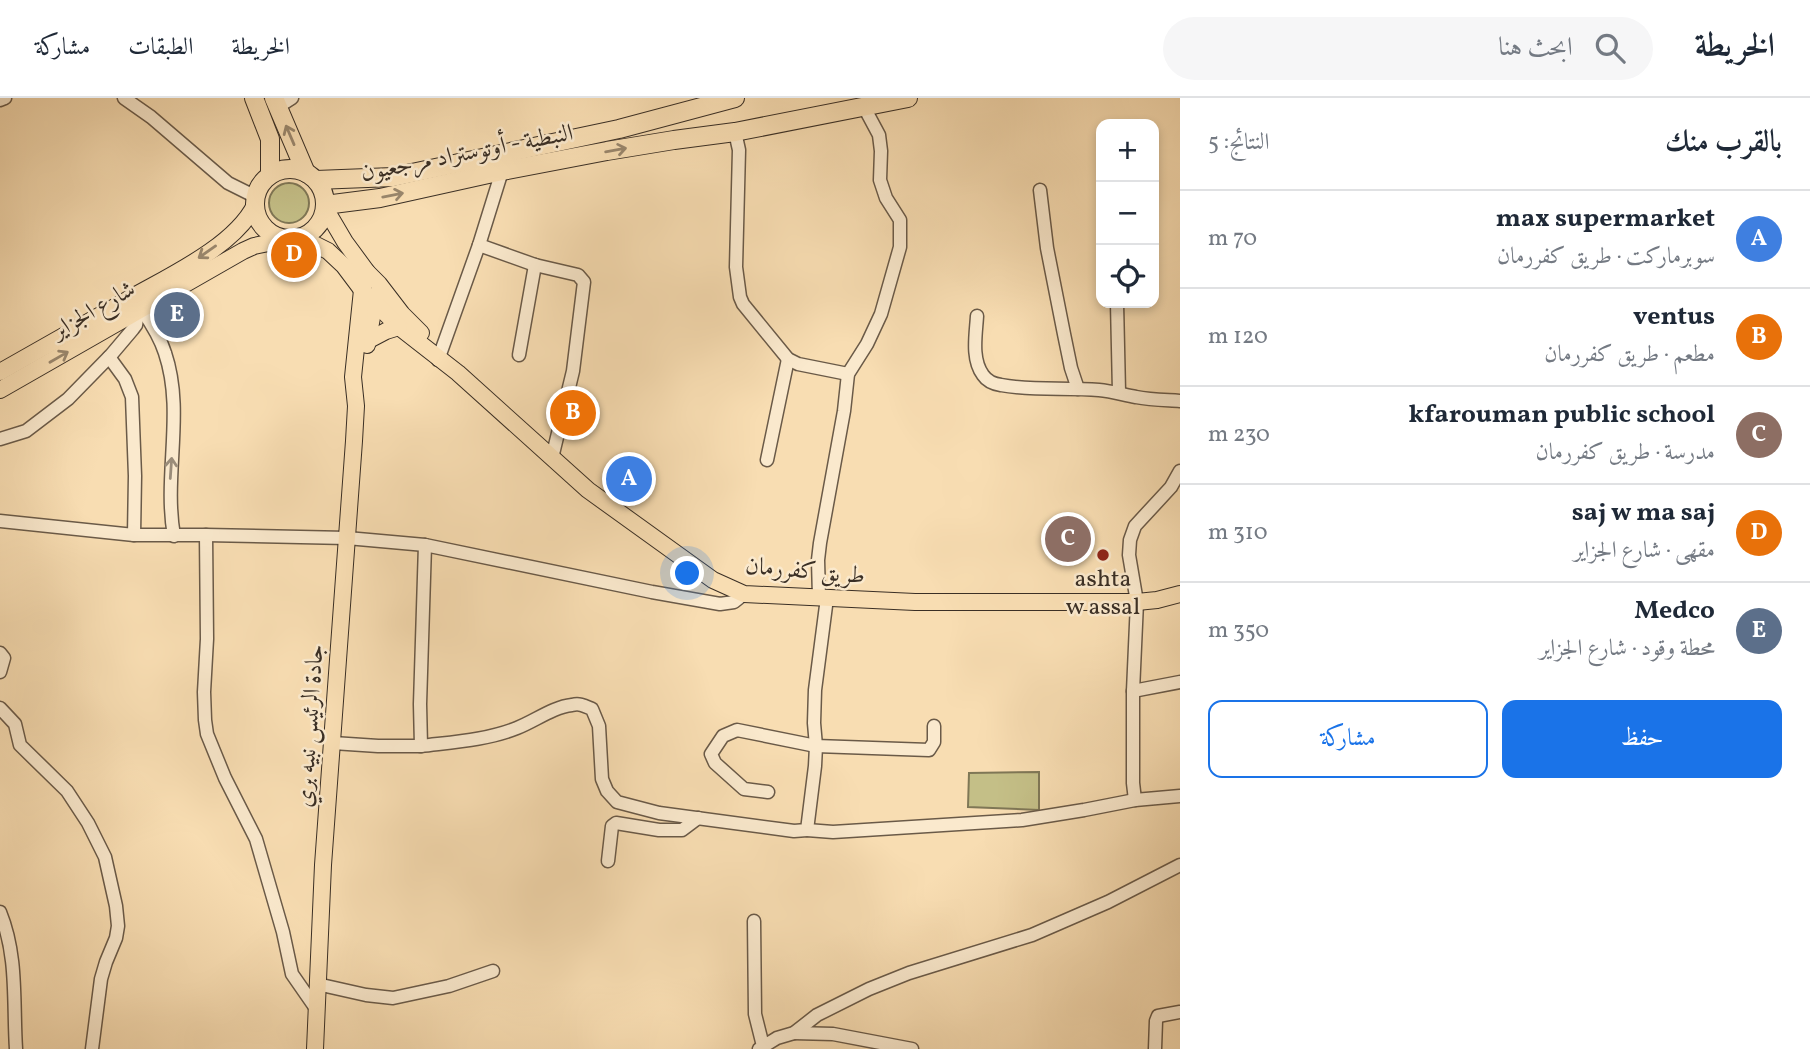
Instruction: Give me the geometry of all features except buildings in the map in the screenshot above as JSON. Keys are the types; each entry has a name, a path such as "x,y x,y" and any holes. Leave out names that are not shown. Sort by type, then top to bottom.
{"highway":[{"path":"254,98 270,139 270,175"},
{"name":"النبطية - أوتوستراد مرجعيون","path":"311,176 393,177 415,173 619,129 735,98"},
{"name":"النبطية - أوتوستراد مرجعيون","path":"325,207 380,198 502,171 674,140 735,132 908,98"},
{"path":"282,101 311,176 324,196 325,207 320,223 309,234 291,239 275,236 257,217 255,201 261,185 270,175 282,170 294,169 311,176"}],"main road":[{"name":"شارع الجزاير","path":"0,372 192,262 233,233 249,217 255,201"},
{"path":"325,207 345,242 367,272 440,355"},
{"name":"شارع الجزاير","path":"0,390 243,250 291,239"},
{"path":"291,239 310,242 328,251 399,327 440,355"},
{"path":"356,406 367,341 367,272"},
{"path":"356,406 354,377 368,296 379,284"},
{"path":"367,341 399,327"},
{"name":"طريق كفررمان","path":"440,355 588,490 713,580 744,594 915,602 1137,602 1180,594"},
{"name":"جادة الرئيس نبيه بري","path":"315,1049 324,865 356,406"}],"street":[{"path":"124,98 151,117 228,183 255,201"},
{"path":"807,830 814,777 815,690 823,597 818,560 820,543 844,411 848,374 867,344 881,314 900,247 900,220 881,188 879,135 864,107"},
{"path":"735,132 739,150 736,267 740,297 748,311 788,359 799,365 848,374"},
{"path":"440,355 502,171"},
{"path":"1040,190 1047,248 1071,368 1078,389"},
{"path":"479,245 535,265 578,275 584,282 573,371 552,458"},
{"path":"519,355 535,265"},
{"path":"1117,308 1119,392"},
{"path":"0,439 26,431 68,398 136,325 140,311"},
{"path":"140,311 160,340 171,374 174,413 170,488 174,536"},
{"path":"977,316 978,366 988,380 998,385 1119,392 1134,397 1180,401"},
{"path":"109,357 125,379 132,397 134,535"},
{"path":"767,460 788,359"},
{"path":"1135,800 1133,691 1137,602 1129,555 1130,540 1135,526 1171,487 1180,471"},
{"path":"0,521 134,535 347,538 425,545 720,604 734,602 744,594"},
{"path":"206,535 207,639 204,692 207,734 225,778 256,839 292,974 317,1010"},
{"path":"421,746 425,545"},
{"path":"0,653 4,658 0,672"},
{"path":"1133,691 1180,682"},
{"path":"333,743 421,746 484,738 516,729 569,705 581,704 592,709 599,726 602,779 607,791 617,802 659,813 794,831 833,832 1022,820 1135,800 1180,796"},
{"path":"0,708 15,724 20,745 58,782 78,808 96,837 107,866 118,926 101,979 92,1049"},
{"path":"768,792 744,789 715,763 712,754 723,736 737,730 816,746 929,750 934,742 934,726"},
{"path":"608,861 612,826 615,823 659,830 682,830 698,818"},
{"path":"794,1033 817,1015 869,989 909,973 1032,935 1108,902 1179,866"},
{"path":"0,912 12,953 16,1049"},
{"path":"754,921 755,1014 761,1048 777,1038 794,1033 833,1034 912,1049"},
{"path":"317,984 393,998 449,986 493,971"},
{"path":"1155,1049 1158,1016 1180,1012"}],"shaded area":[{"path":"289,183 303,189 309,203 303,217 289,223 275,217 269,203 275,189"},
{"path":"1039,772 1039,810 968,807 969,773"}],"place":[{"name":"saj w ma saj","path":"294,255"},
{"name":"Medco","path":"177,315"},
{"name":"ventus","path":"573,413"},
{"name":"max supermarket","path":"629,479"},
{"name":"kfarouman public school","path":"1068,539"},
{"name":"ashta w assal","path":"1103,555"}]}
